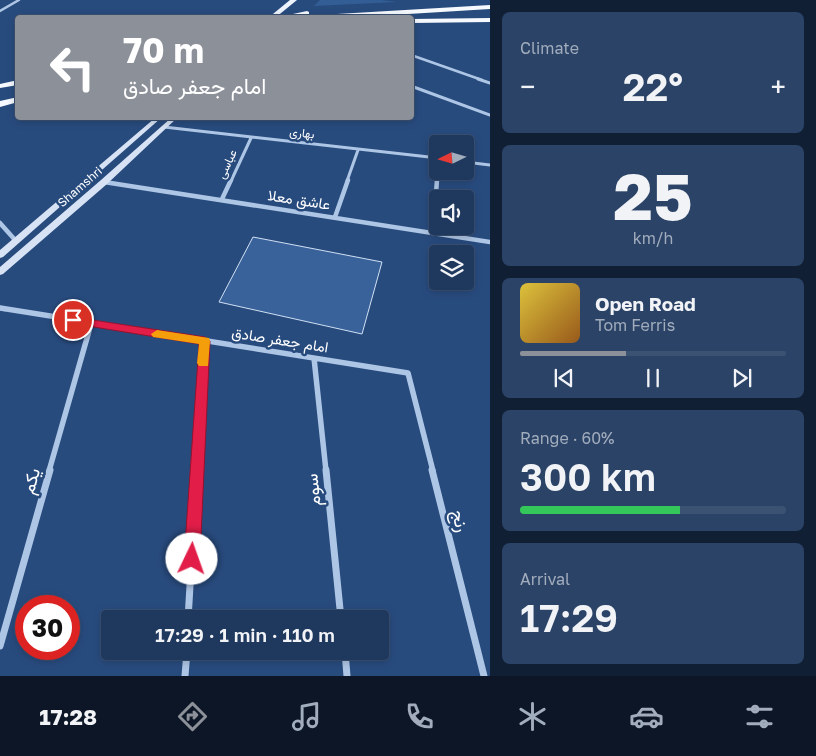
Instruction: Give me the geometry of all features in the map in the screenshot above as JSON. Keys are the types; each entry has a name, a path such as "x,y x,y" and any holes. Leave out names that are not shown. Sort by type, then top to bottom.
{"highway":[{"path":"293,15 358,9 426,6 460,8"},
{"path":"347,15 490,7"},
{"path":"414,21 490,20"},
{"path":"0,86 15,83"},
{"path":"0,104 15,100"}],"main road":[{"path":"275,15 294,0"},
{"name":"Shamshri","path":"0,255 156,120"},
{"name":"Shamshri","path":"0,272 27,246 104,182 172,120"},
{"path":"87,179 104,182"},
{"path":"16,242 27,246"}],"street":[{"path":"0,11 19,0"},
{"path":"414,56 490,83"},
{"path":"414,87 490,115"},
{"name":"بهاری","path":"164,126 251,138 429,157"},
{"name":"عباسی","path":"222,199 251,138"},
{"path":"335,217 358,150"},
{"path":"474,163 490,165"},
{"name":"عاشق معلا","path":"104,182 429,231"},
{"path":"0,223 16,242"},
{"name":"عاشق معلا","path":"450,235 490,242"},
{"name":"امام جعفر صادق","path":"0,308 408,373"},
{"name":"یکم","path":"0,646 91,324"},
{"path":"189,610 205,341"},
{"name":"سوم","path":"314,358 340,610"},
{"name":"رنج","path":"408,373 484,676"},
{"path":"185,676 186,660"},
{"path":"346,660 347,676"}],"shaded area":[{"path":"320,0 381,0 397,2 314,6"}],"building":[{"path":"253,237 382,262 362,334 219,302"}],"slow traffic":[{"path":"157,334 205,341 203,363"}],"route":[{"path":"73,320 205,341 192,559"}]}
